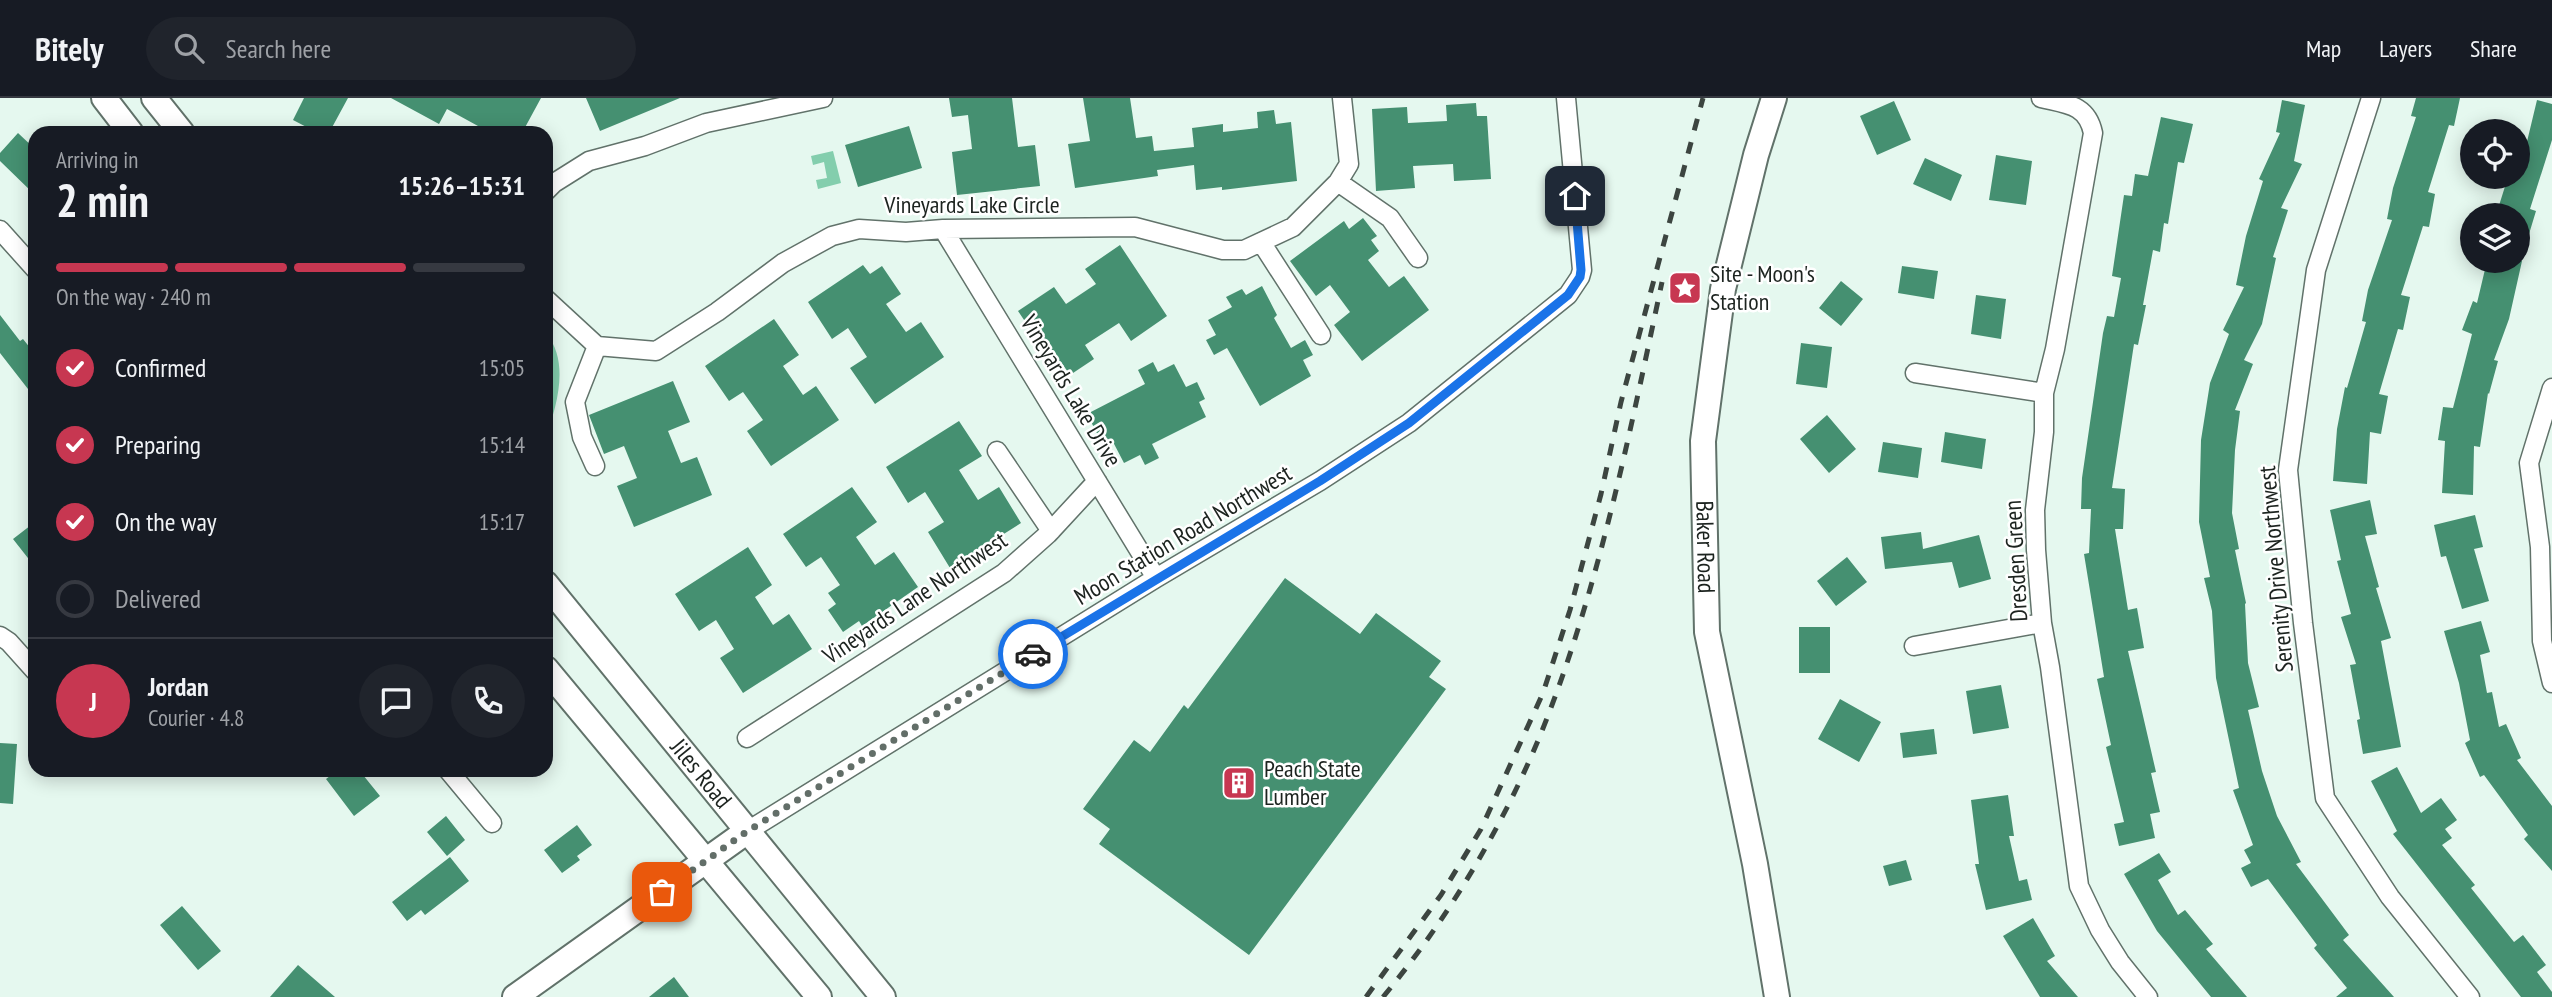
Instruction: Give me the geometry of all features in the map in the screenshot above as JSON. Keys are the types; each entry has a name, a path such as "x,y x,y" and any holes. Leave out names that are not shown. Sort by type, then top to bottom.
{"street":[{"path":"104,98 126,126"},
{"path":"154,98 176,126"},
{"path":"553,184 589,161 646,146 706,123 823,98"},
{"name":"Vineyards Lake Circle","path":"597,346 656,351 717,312 783,263 832,236 859,229 906,232 943,229 1135,227 1223,250 1244,250 1293,227 1338,182 1349,164 1342,98"},
{"name":"Moon Station Road Northwest","path":"746,832 1156,578 1320,481 1409,423 1568,295 1580,277 1581,270 1566,98"},
{"name":"Baker Road","path":"1774,98 1756,155 1723,289 1703,441 1707,632 1755,864 1777,997"},
{"name":"Dresden Green","path":"2041,98 2080,109 2090,118 2093,133 2055,349 2044,393 2044,432 2035,510 2042,623 2079,886 2100,930 2120,962 2148,997"},
{"name":"Serenity Drive Northwest","path":"2371,98 2316,270 2288,470 2303,623 2325,799 2390,897 2470,997"},
{"path":"1338,182 1390,218 1418,258"},
{"name":"Vineyards Lake Drive","path":"943,229 1156,578"},
{"path":"0,230 28,261"},
{"path":"1261,242 1321,335"},
{"path":"553,305 597,346 575,402 582,437 595,466"},
{"path":"1914,373 2044,393"},
{"path":"2552,388 2529,463 2546,546 2542,641 2552,683"},
{"path":"997,451 1051,530"},
{"name":"Vineyards Lane Northwest","path":"747,738 1004,573 1051,530 1097,481"},
{"name":"Jiles Road","path":"553,593 883,997"},
{"path":"1914,646 2042,623"},
{"path":"0,636 28,663"},
{"name":"Jiles Road","path":"553,677 818,997"},
{"path":"454,777 492,823"},
{"path":"515,997 746,832"}],"shaded area":[{"path":"833,151 841,183 818,189 816,180 827,178 824,162 813,165 811,156"},
{"path":"553,344 559,370 553,414"}],"building":[{"path":"304,98 348,98 333,126 305,126 293,120"},
{"path":"391,98 541,98 526,126 478,126 447,109 439,124"},
{"path":"586,98 680,98 600,131"},
{"path":"949,98 1012,98 1018,147 1035,145 1040,186 957,195 952,152 972,149 968,115 952,117"},
{"path":"1083,98 1130,98 1136,138 1152,136 1154,151 1194,147 1192,128 1223,124 1223,132 1258,128 1257,112 1274,110 1276,124 1291,122 1297,181 1222,190 1222,187 1196,190 1194,165 1157,170 1158,176 1075,188 1068,144 1090,141"},
{"path":"2416,98 2460,98 2454,126 2449,125 2428,192 2435,194 2429,227 2423,226 2401,295 2410,297 2403,330 2398,329 2379,394 2388,396 2381,434 2370,432 2367,484 2333,481 2337,429 2345,387 2347,388 2366,322 2362,321 2368,290 2392,220 2387,219 2393,188 2416,117 2411,116"},
{"path":"2282,100 2305,105 2294,161 2302,164 2281,208 2288,210 2273,257 2276,258 2262,324 2244,360 2253,364 2235,410 2240,411 2232,513 2239,549 2235,550 2246,603 2248,663 2259,707 2248,710 2262,771 2277,816 2301,862 2296,864 2349,935 2343,940 2394,997 2336,997 2347,988 2314,948 2317,945 2268,879 2251,887 2241,868 2251,863 2244,850 2253,845 2233,790 2239,788 2216,678 2212,611 2204,578 2210,577 2199,522 2201,440 2210,383 2229,334 2223,330 2244,287 2236,285 2246,236 2263,181 2259,179 2280,133 2276,132"},
{"path":"2537,100 2552,104 2552,140 2530,209 2530,203 2500,203 2504,189 2530,189 2530,129"},
{"path":"1894,101 1911,140 1877,155 1860,116"},
{"path":"1476,103 1477,116 1487,116 1491,179 1454,181 1453,164 1413,166 1415,188 1376,191 1372,109 1407,107 1408,123 1447,121 1446,105"},
{"path":"2161,117 2193,124 2184,163 2178,162 2168,224 2164,223 2160,252 2153,250 2138,345 2134,344 2112,488 2125,489 2123,529 2115,529 2128,610 2137,608 2144,648 2128,651 2156,772 2151,773 2160,812 2150,814 2155,838 2119,846 2114,824 2124,822 2106,747 2111,745 2097,679 2104,677 2084,554 2089,553 2091,509 2081,509 2082,478 2103,333 2107,316 2114,317 2121,278 2112,276 2124,195 2132,196 2135,174 2148,176"},
{"path":"909,126 922,168 858,187 845,145"},
{"path":"18,133 28,142 28,188 0,161 0,153"},
{"path":"1996,155 2032,161 2026,205 1989,200"},
{"path":"1925,158 1962,175 1951,201 1913,184"},
{"path":"2530,209 2536,211 2530,231"},
{"path":"1363,218 1377,236 1371,240 1379,251 1368,260 1389,287 1404,276 1429,310 1362,361 1334,325 1350,312 1330,285 1316,296 1290,261 1344,221 1349,229"},
{"path":"1120,245 1167,316 1131,341 1119,323 1085,345 1094,359 1070,375 1061,362 1055,366 1018,311 1054,287 1066,304 1096,284 1085,269"},
{"path":"863,265 870,274 882,266 901,294 886,304 906,332 921,322 944,357 875,404 850,368 867,357 848,328 832,339 808,302"},
{"path":"1902,266 1938,271 1934,299 1898,293"},
{"path":"2484,273 2519,273 2509,319 2494,360 2498,361 2488,393 2480,447 2474,446 2473,495 2442,493 2445,441 2438,440 2443,407 2453,408 2472,334 2462,330 2473,301 2477,303"},
{"path":"1841,281 1863,299 1841,326 1819,308"},
{"path":"1262,286 1277,315 1274,318 1291,348 1305,340 1313,355 1303,360 1311,376 1260,406 1227,348 1214,355 1206,340 1216,335 1208,320 1232,307 1226,297 1242,289 1246,295"},
{"path":"1976,295 2006,299 2001,339 1971,334"},
{"path":"0,315 20,341 23,339 28,345 28,389 0,353"},
{"path":"774,319 799,355 783,366 803,395 816,386 839,420 771,466 747,431 763,420 743,392 729,401 705,366"},
{"path":"1801,343 1832,347 1827,388 1796,384"},
{"path":"1153,362 1158,372 1174,364 1186,387 1197,382 1205,399 1199,402 1206,417 1152,444 1159,458 1145,465 1140,455 1124,463 1112,440 1103,445 1087,414 1145,384 1138,370"},
{"path":"673,381 690,422 668,431 681,463 697,457 712,495 634,527 617,486 637,478 624,446 604,454 589,415"},
{"path":"1827,415 1856,449 1829,473 1800,439"},
{"path":"959,421 982,456 959,470 978,500 999,487 1021,523 950,568 928,532 944,522 925,492 908,503 886,467"},
{"path":"1945,432 1986,439 1982,469 1941,462"},
{"path":"1883,442 1922,448 1918,478 1878,472"},
{"path":"852,487 877,522 856,537 875,565 894,552 918,587 862,626 859,621 843,632 828,610 836,604 828,593 840,585 821,557 806,567 783,534"},
{"path":"2370,500 2377,534 2365,536 2379,587 2376,588 2391,638 2381,641 2401,747 2363,754 2350,665 2356,664 2341,617 2351,614 2337,561 2341,560 2330,510"},
{"path":"2475,515 2483,547 2474,549 2489,601 2462,609 2446,556 2441,557 2434,525"},
{"path":"28,527 28,558 13,539"},
{"path":"1921,532 1923,549 1979,535 1991,579 1959,588 1952,562 1885,569 1881,537"},
{"path":"748,547 772,585 755,597 773,625 789,614 812,649 743,693 720,658 734,649 716,620 699,631 675,594"},
{"path":"1847,557 1867,582 1836,606 1817,581"},
{"name":"Peach State Lumber","path":"1285,578 1360,634 1376,613 1441,661 1429,677 1446,689 1249,955 1099,844 1110,829 1083,809 1134,740 1150,752 1184,705 1188,709"},
{"path":"2481,621 2490,652 2480,655 2487,693 2492,692 2499,727 2506,724 2521,758 2517,760 2552,806 2552,871 2524,839 2528,835 2484,775 2480,777 2465,743 2470,740 2459,683 2444,631"},
{"path":"1799,627 1830,627 1830,673 1799,673"},
{"path":"2001,685 2009,728 1973,734 1966,691"},
{"path":"1840,699 1881,722 1859,762 1818,739"},
{"path":"1934,729 1937,754 1903,758 1900,733"},
{"path":"0,743 17,744 13,804 0,803"},
{"path":"2397,767 2421,813 2441,798 2457,820 2445,829 2452,838 2442,845 2475,885 2471,888 2514,942 2523,935 2546,965 2537,972 2552,992 2552,997 2521,997 2393,834 2397,831 2371,781"},
{"path":"365,777 380,796 354,816 326,779"},
{"path":"2008,795 2014,836 2009,836 2019,881 2027,879 2032,900 1986,910 1975,864 1979,864 1971,800"},
{"path":"446,816 465,840 447,856 427,832"},
{"path":"577,825 592,845 577,856 580,860 562,873 544,850"},
{"path":"2159,853 2171,872 2158,880 2178,915 2185,910 2213,944 2206,949 2247,997 2211,997 2157,931 2124,874"},
{"path":"450,857 469,881 425,915 421,910 407,921 392,902"},
{"path":"1906,860 1912,880 1889,886 1883,866"},
{"path":"182,906 221,951 198,970 160,925"},
{"path":"2033,918 2055,956 2047,961 2078,997 2040,997 2003,936"},
{"path":"298,965 335,997 270,997"},
{"path":"674,977 689,997 649,997"}],"railway":[{"path":"1366,997 1441,895 1481,829 1543,693 1570,610 1601,494 1621,402 1703,98"},
{"path":"1383,997 1456,898 1498,826 1549,713 1568,661 1600,554 1627,445 1662,282"}],"way so far":[{"path":"662,892 746,832 1033,654"}],"place":[{"name":"Site - Moon's Station","path":"1685,288"},
{"name":"Peach State Lumber","path":"1239,783"}],"route":[{"path":"1033,654 1320,481 1409,423 1568,295 1580,277 1581,270 1575,196"}]}
